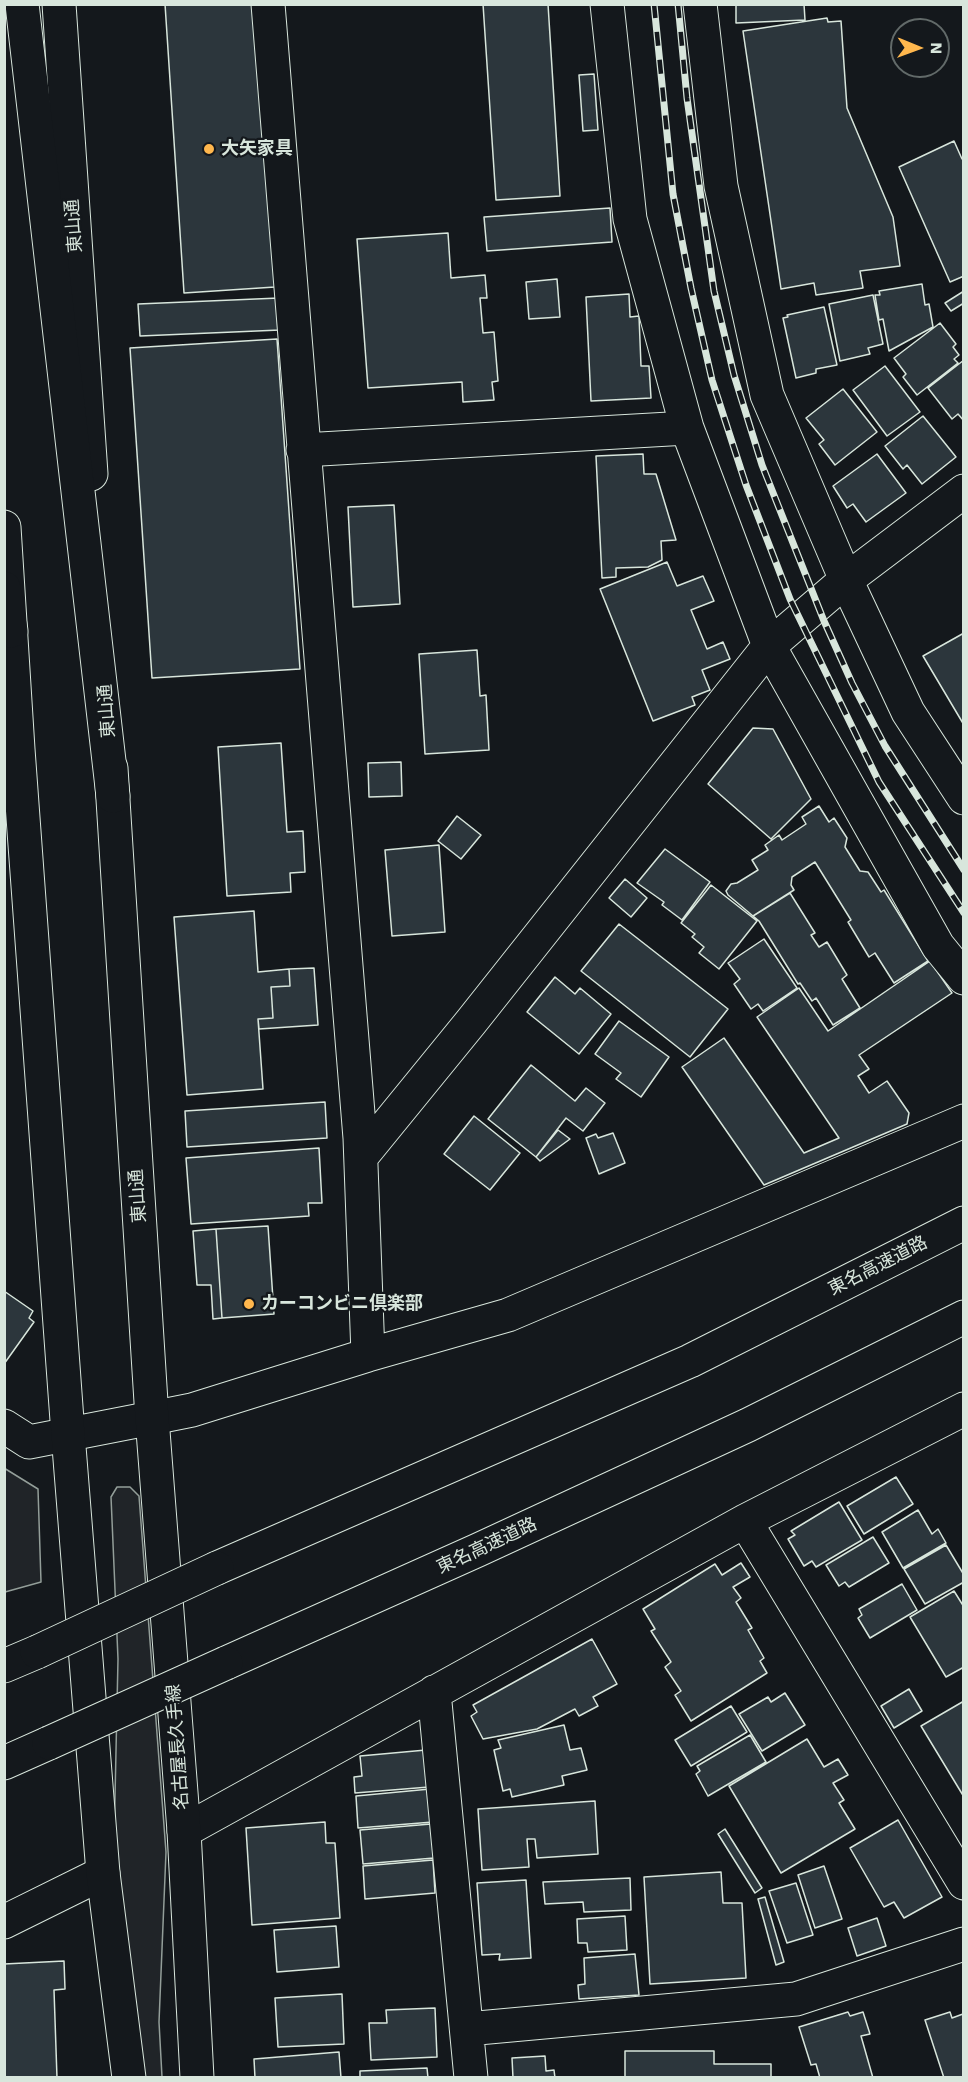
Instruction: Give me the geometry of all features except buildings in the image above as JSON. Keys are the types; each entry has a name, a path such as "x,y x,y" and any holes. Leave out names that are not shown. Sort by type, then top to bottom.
{"main road":[{"path":"22,4 113,796"},
{"name":"東山通","path":"58,4 113,796 152,1418"},
{"path":"268,4 361,1157 368,1355"},
{"path":"607,4 630,219 687,428 769,646 938,946 963,978"},
{"path":"700,4 721,186 767,395 846,580 908,712 963,798"},
{"path":"303,450 687,428"},
{"path":"361,1157 769,646 846,580 963,491"},
{"path":"4,527 11,631 11,749 103,1873 129,2078"},
{"path":"4,588 11,631"},
{"path":"4,1426 29,1442 192,1410 368,1355 507,1315 963,1121"},
{"name":"東名高速道路","path":"4,1665 37,1652 217,1568 690,1361 963,1223"},
{"name":"東名高速道路","path":"4,1763 478,1550 748,1425 963,1317"},
{"path":"184,1831 745,1521 963,1409"},
{"name":"名古屋長久手線","path":"152,1418 184,1831 197,2078"},
{"path":"745,1521 963,1883"},
{"path":"434,1692 471,2078"},
{"path":"4,1922 103,1873"},
{"path":"467,2029 796,1999 963,1944"}],"shaded area":[{"path":"4,1468 38,1489 41,1582 5,1592"},
{"path":"117,1487 130,1487 139,1496 166,1852 159,2022 162,2077 143,2077 114,1843 118,1659 111,1497"}],"railway":[{"path":"654,4 673,194 712,380 746,485 790,599 879,782 964,913"},
{"path":"678,4 687,98 714,291 734,375 762,465 824,621 852,683 885,746 964,870"}],"place":[{"name":"大矢家具","path":"209,149"},
{"name":"カーコンビニ倶楽部","path":"249,1304"}]}
